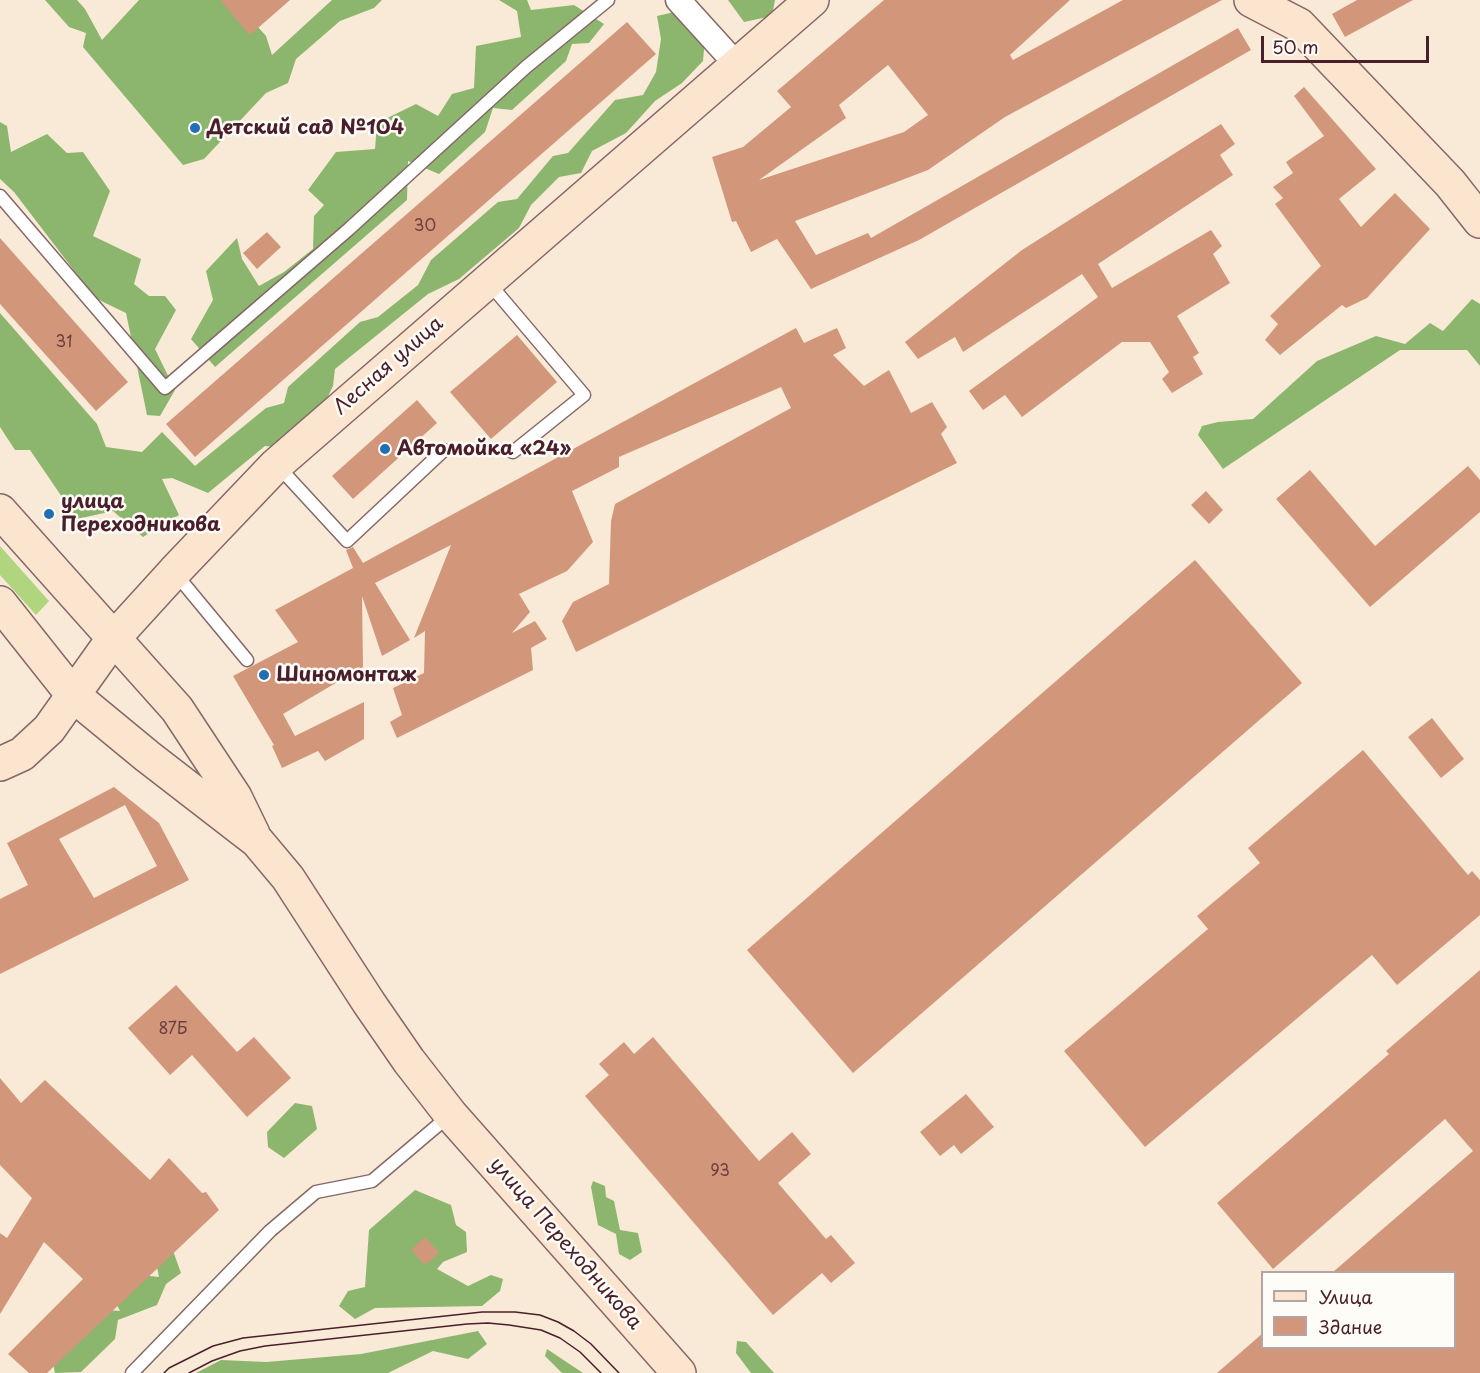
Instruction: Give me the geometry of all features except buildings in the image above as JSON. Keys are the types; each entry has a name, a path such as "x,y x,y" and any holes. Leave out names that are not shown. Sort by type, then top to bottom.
{"main road":[{"name":"Лесная улица","path":"0,764 22,754 49,729 113,639 276,465 812,0"},
{"path":"1251,0 1299,25 1450,183 1480,221"},
{"path":"0,511 177,710 235,797 257,841"},
{"path":"0,603 73,695 257,841"},
{"name":"улица Переходникова","path":"257,841 288,878 369,1003 409,1061 451,1115 679,1373"}],"street":[{"path":"678,0 736,65"}],"lane":[{"path":"0,196 165,388 349,229 526,67 608,0"},
{"path":"488,281 584,395 513,452"},
{"path":"276,465 347,541 444,450"},
{"path":"174,572 247,660"},
{"path":"132,1373 270,1231 316,1192 372,1181 451,1115"}],"green space":[{"name":"Детский сад №104","path":"45,0 77,0 85,9 102,40 139,0 234,0 266,36 272,55 332,0 382,0 374,8 340,21 296,59 288,83 266,93 204,159 183,165 83,47 86,33 69,27"},
{"path":"499,0 527,0 531,10 574,5 604,24 589,43 572,44 566,61 512,110 493,108 485,132 439,174 408,161 407,200 215,367 191,339 213,300 206,271 237,238 242,259 259,286 284,272 313,249 314,216 324,205 308,190 336,152 375,149 377,123 416,104 438,116 452,94 474,88 476,46 521,37 517,11"},
{"path":"728,0 775,0 772,16 744,22"},
{"path":"692,8 705,38 703,61 682,83 655,101 626,133 592,151 581,173 559,177 531,205 519,228 459,279 428,294 335,369 333,386 312,430 287,448 265,446 208,493 172,478 162,479 179,515 143,537 113,511 77,519 30,450 15,450 0,427 0,313 97,424 106,447 142,452 162,432 195,466 266,408 284,403 288,387 360,322 378,317 418,285 431,260 498,202 517,199 553,156 568,153 615,100 643,95 656,72 661,39 657,16"},
{"path":"0,122 7,126 11,152 47,134 67,153 83,152 110,191 93,236 141,259 134,284 149,296 165,296 176,310 155,349 175,390 160,416 147,415 126,313 95,298 14,192 0,179"},
{"path":"1472,299 1480,304 1480,366 1467,350 1400,350 1223,469 1198,435 1202,426 1253,419 1317,361 1376,336 1405,344 1430,323 1443,331"},
{"path":"0,546 49,601 36,615 0,575"},
{"path":"295,1103 312,1106 317,1129 284,1158 268,1147 267,1132"},
{"path":"593,1181 605,1186 606,1197 614,1201 620,1230 638,1233 642,1252 630,1260 619,1254 616,1234 598,1225 591,1187"},
{"path":"415,1190 451,1205 456,1225 466,1232 467,1252 443,1262 437,1269 468,1286 491,1275 503,1279 500,1291 482,1306 375,1308 355,1319 339,1306 348,1291 365,1287 369,1230"},
{"path":"172,1248 181,1273 166,1284 157,1305 118,1320 115,1339 81,1372 55,1373 50,1350 92,1309 120,1311 113,1297 140,1275 159,1277 155,1257"},
{"path":"478,1331 487,1344 468,1359 433,1351 388,1373 196,1373 221,1360 266,1362 361,1354"},
{"path":"737,1341 746,1342 774,1373 751,1373 736,1353"},
{"path":"547,1349 583,1373 562,1373 545,1356"}],"tram line":[{"path":"164,1373 169,1368 213,1346 243,1338 482,1312 540,1315 558,1322 591,1344 619,1373"},
{"path":"189,1373 212,1361 240,1351 265,1346 488,1323 541,1330 560,1338 580,1352 601,1373"}],"place":[{"name":"Детский сад №104","path":"195,128"},
{"name":"Автомойка «24»","path":"385,449"},
{"name":"улица Переходникова","path":"49,514"},
{"name":"Шиномонтаж","path":"264,675"}]}
